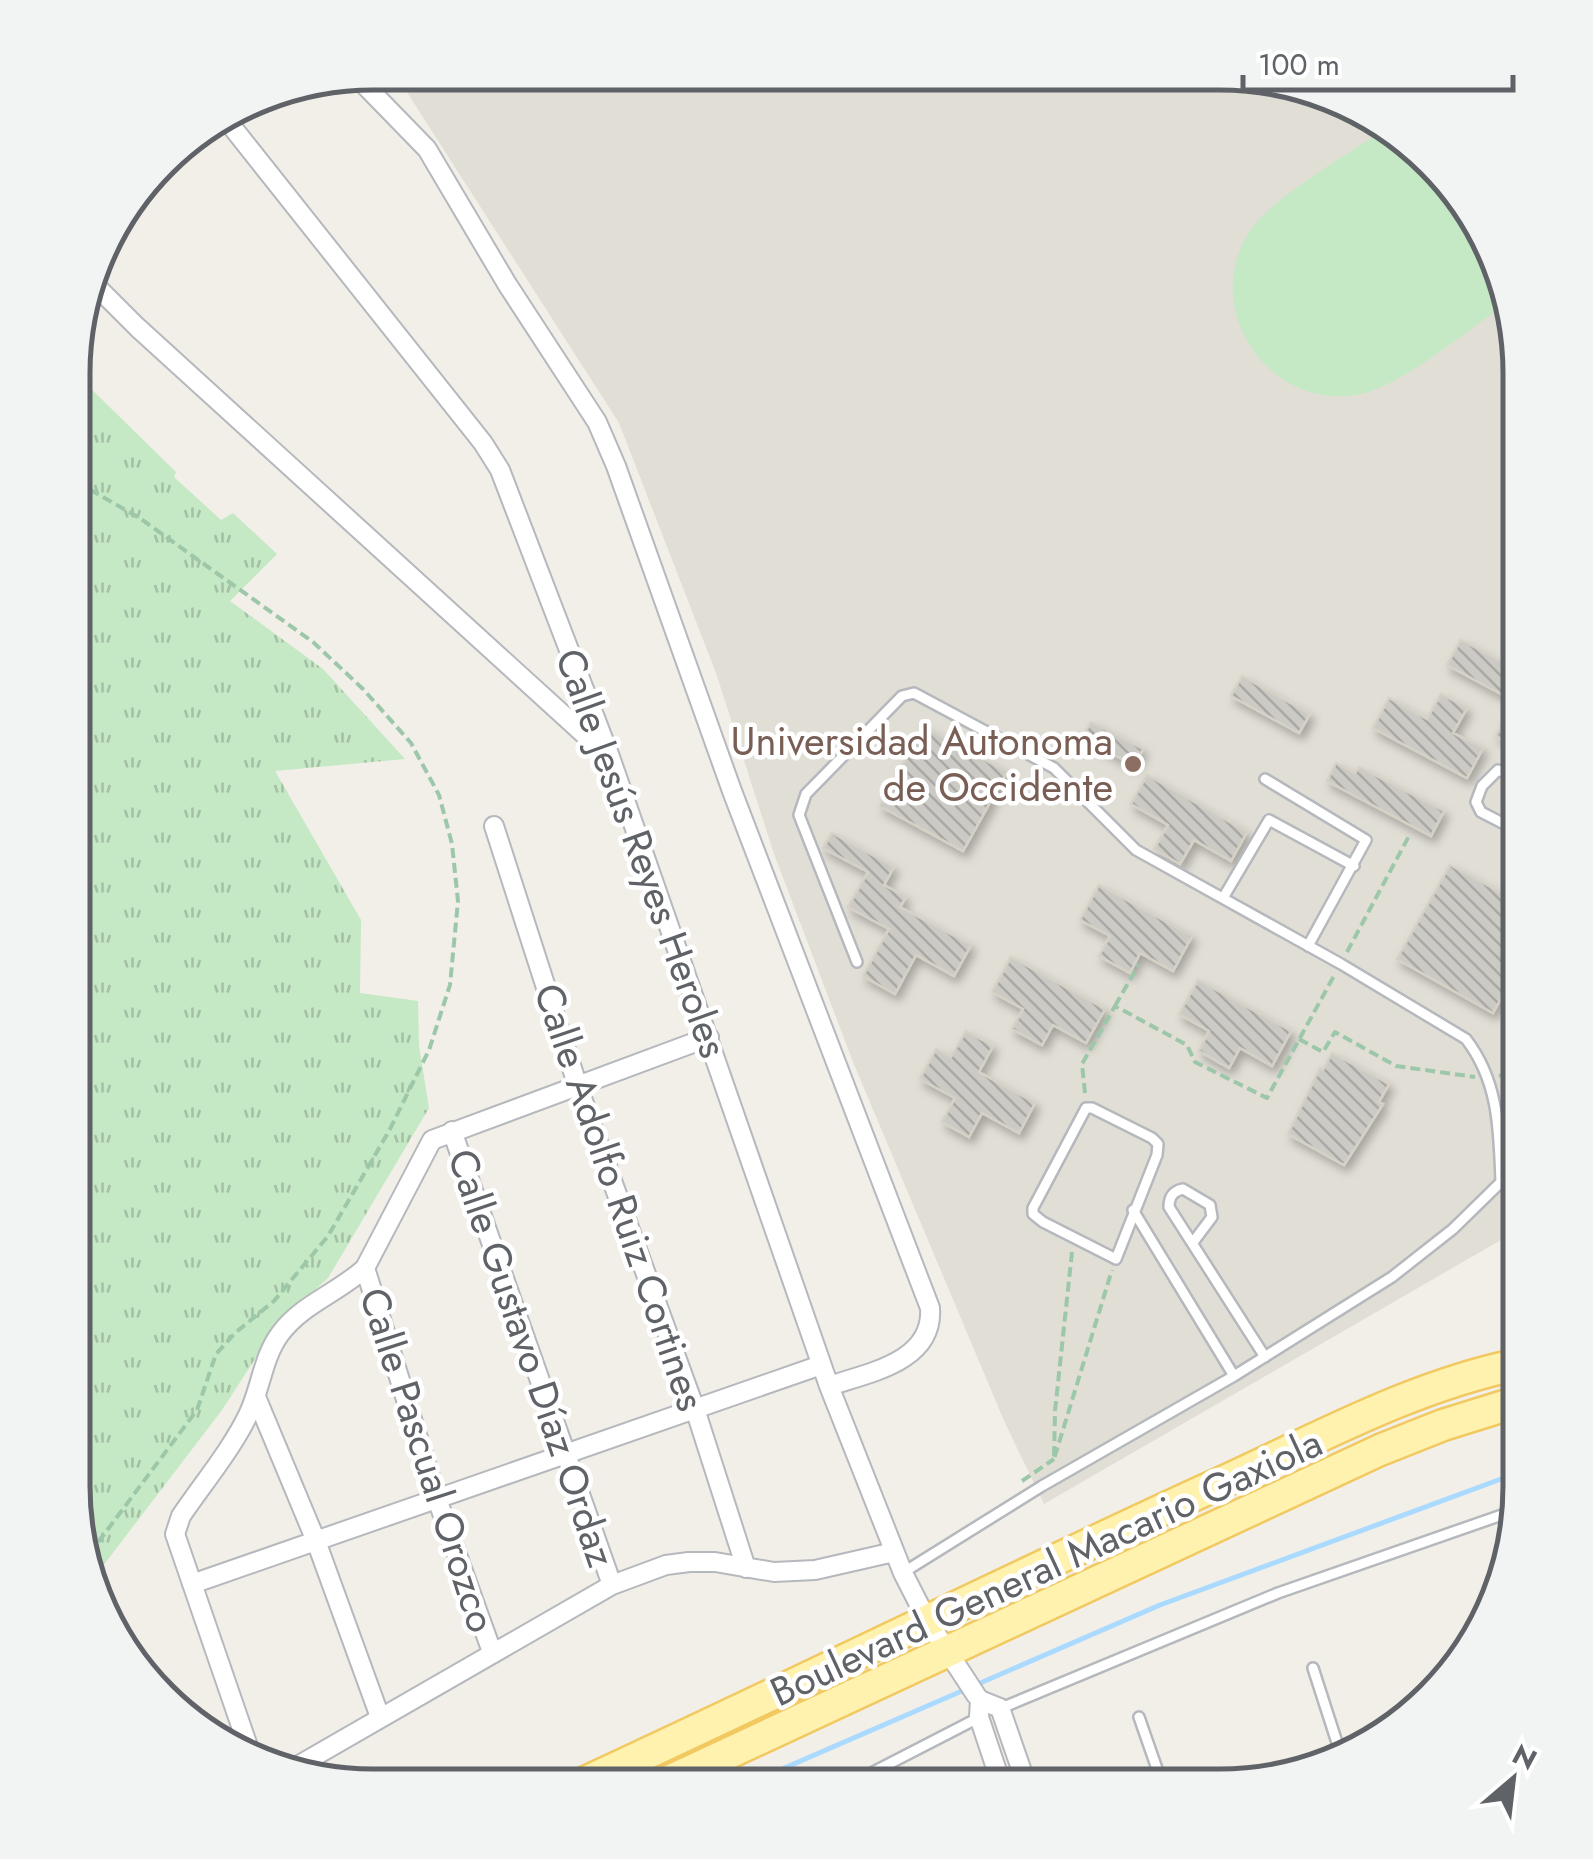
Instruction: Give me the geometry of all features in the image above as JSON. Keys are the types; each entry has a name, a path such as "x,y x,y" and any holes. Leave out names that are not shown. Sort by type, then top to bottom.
{"main road":[{"name":"Boulevard General Macario Gaxiola","path":"615,1768 1419,1393 1502,1367"},
{"name":"Boulevard General Macario Gaxiola","path":"700,1768 953,1660 1380,1450 1502,1407"}],"street":[{"path":"369,90 427,149 507,284 597,422 732,791 930,1308 931,1322 926,1333 900,1362 829,1386"},
{"name":"Calle Jesús Reyes Heroles","path":"232,127 483,443 500,470 610,757 829,1386 903,1572 978,1704 997,1768"},
{"path":"102,291 610,757"},
{"name":"Calle Adolfo Ruiz Cortines","path":"494,826 578,1087 695,1409 746,1568"},
{"path":"246,1738 175,1534 176,1526 239,1431 256,1397 272,1346 291,1321 364,1268 429,1144 452,1131 709,1037"},
{"name":"Calle Gustavo Díaz Ordaz","path":"452,1131 612,1585"},
{"name":"Calle Pascual Orozco","path":"364,1268 437,1499 492,1652"},
{"path":"192,1584 821,1365"},
{"path":"256,1397 316,1541 380,1717"},
{"path":"306,1761 612,1585 666,1565 715,1562 774,1572 815,1570 894,1552"},
{"path":"978,1704 1000,1708 1022,1768"}],"lane":[{"path":"857,962 798,815 800,806 806,794 907,693 921,695 1038,757 1068,780 1136,850 1466,1039 1478,1054 1499,1112 1501,1182 1424,1254 1234,1376 1042,1486 903,1572"},
{"path":"1503,772 1498,770 1482,786 1476,802 1481,812 1503,823"},
{"path":"1265,780 1364,836 1366,844 1308,946"},
{"path":"1222,898 1269,820 1354,866"},
{"path":"1086,1108 1158,1144 1133,1210 1116,1258 1032,1214 1086,1108"},
{"path":"1194,1242 1212,1217 1210,1205 1183,1189 1178,1190 1172,1194 1169,1207 1265,1356"},
{"path":"1133,1210 1234,1376"},
{"path":"1000,1708 1278,1593 1501,1515"},
{"path":"1313,1668 1337,1743"},
{"path":"875,1768 978,1704"},
{"path":"1139,1717 1157,1768"}],"path":[{"path":"90,490 141,519 314,642 363,688 411,743 439,795 452,844 458,901 450,985 430,1050 389,1131 328,1236 274,1302 216,1354 197,1410 97,1544"},
{"path":"1115,1006 1187,1044 1195,1062 1267,1098 1409,836"},
{"path":"1086,1108 1082,1064 1139,964"},
{"path":"1299,1039 1323,1052 1334,1032 1396,1066 1489,1079 1502,1075"},
{"path":"1074,1238 1055,1411 1054,1459 1116,1258"}],"shaded area":[{"name":"Universidad Autonoma de Occidente","path":"406,90 1257,92 1329,112 1362,128 1420,173 1465,231 1493,299 1501,336 1502,1239 1044,1504 1005,1423 853,1062 774,854 716,673 619,423"}],"green space":[{"path":"1374,136 1392,148 1445,201 1465,231 1481,264 1496,311 1415,369 1361,394 1328,396 1298,387 1272,371 1252,348 1238,321 1233,292 1236,261 1261,217"},
{"path":"90,388 176,472 174,477 221,520 233,513 277,554 230,601 323,669 405,759 275,771 361,920 360,993 418,1001 419,1046 429,1108 328,1278 277,1325 222,1410 102,1567 92,1523 90,1486"}],"building":[{"path":"1461,640 1503,662 1503,695 1447,665"},
{"path":"1242,676 1310,714 1299,733 1231,696"},
{"path":"1441,694 1467,708 1453,733 1483,748 1467,778 1373,728 1389,698 1427,719"},
{"path":"1091,722 1143,749 1134,765 1082,738"},
{"path":"924,727 1007,772 963,851 880,806"},
{"path":"1336,763 1355,773 1359,767 1444,811 1431,836 1327,781"},
{"path":"1147,775 1247,832 1231,861 1194,840 1180,864 1154,849 1168,825 1131,804"},
{"path":"832,833 894,867 884,885 906,897 900,907 971,945 954,976 916,955 895,994 863,976 889,929 848,907 868,872 823,848"},
{"path":"1450,865 1503,894 1502,996 1493,1013 1397,959"},
{"path":"1099,885 1192,936 1173,971 1140,953 1130,973 1099,956 1110,936 1080,920"},
{"path":"1011,957 1105,1009 1086,1043 1053,1025 1042,1045 1012,1029 1023,1009 992,992"},
{"path":"1198,980 1291,1031 1272,1066 1240,1048 1229,1068 1199,1051 1209,1031 1179,1014"},
{"path":"966,1031 993,1046 979,1072 1035,1103 1019,1133 982,1113 969,1137 942,1122 955,1098 920,1079 936,1049 951,1057"},
{"path":"1332,1053 1389,1084 1379,1102 1383,1104 1344,1165 1288,1134 1320,1068 1323,1070"}],"waterway":[{"path":"784,1768 1160,1605 1502,1479"}],"place":[{"name":"Universidad Autonoma de Occidente","path":"1133,764"}]}
